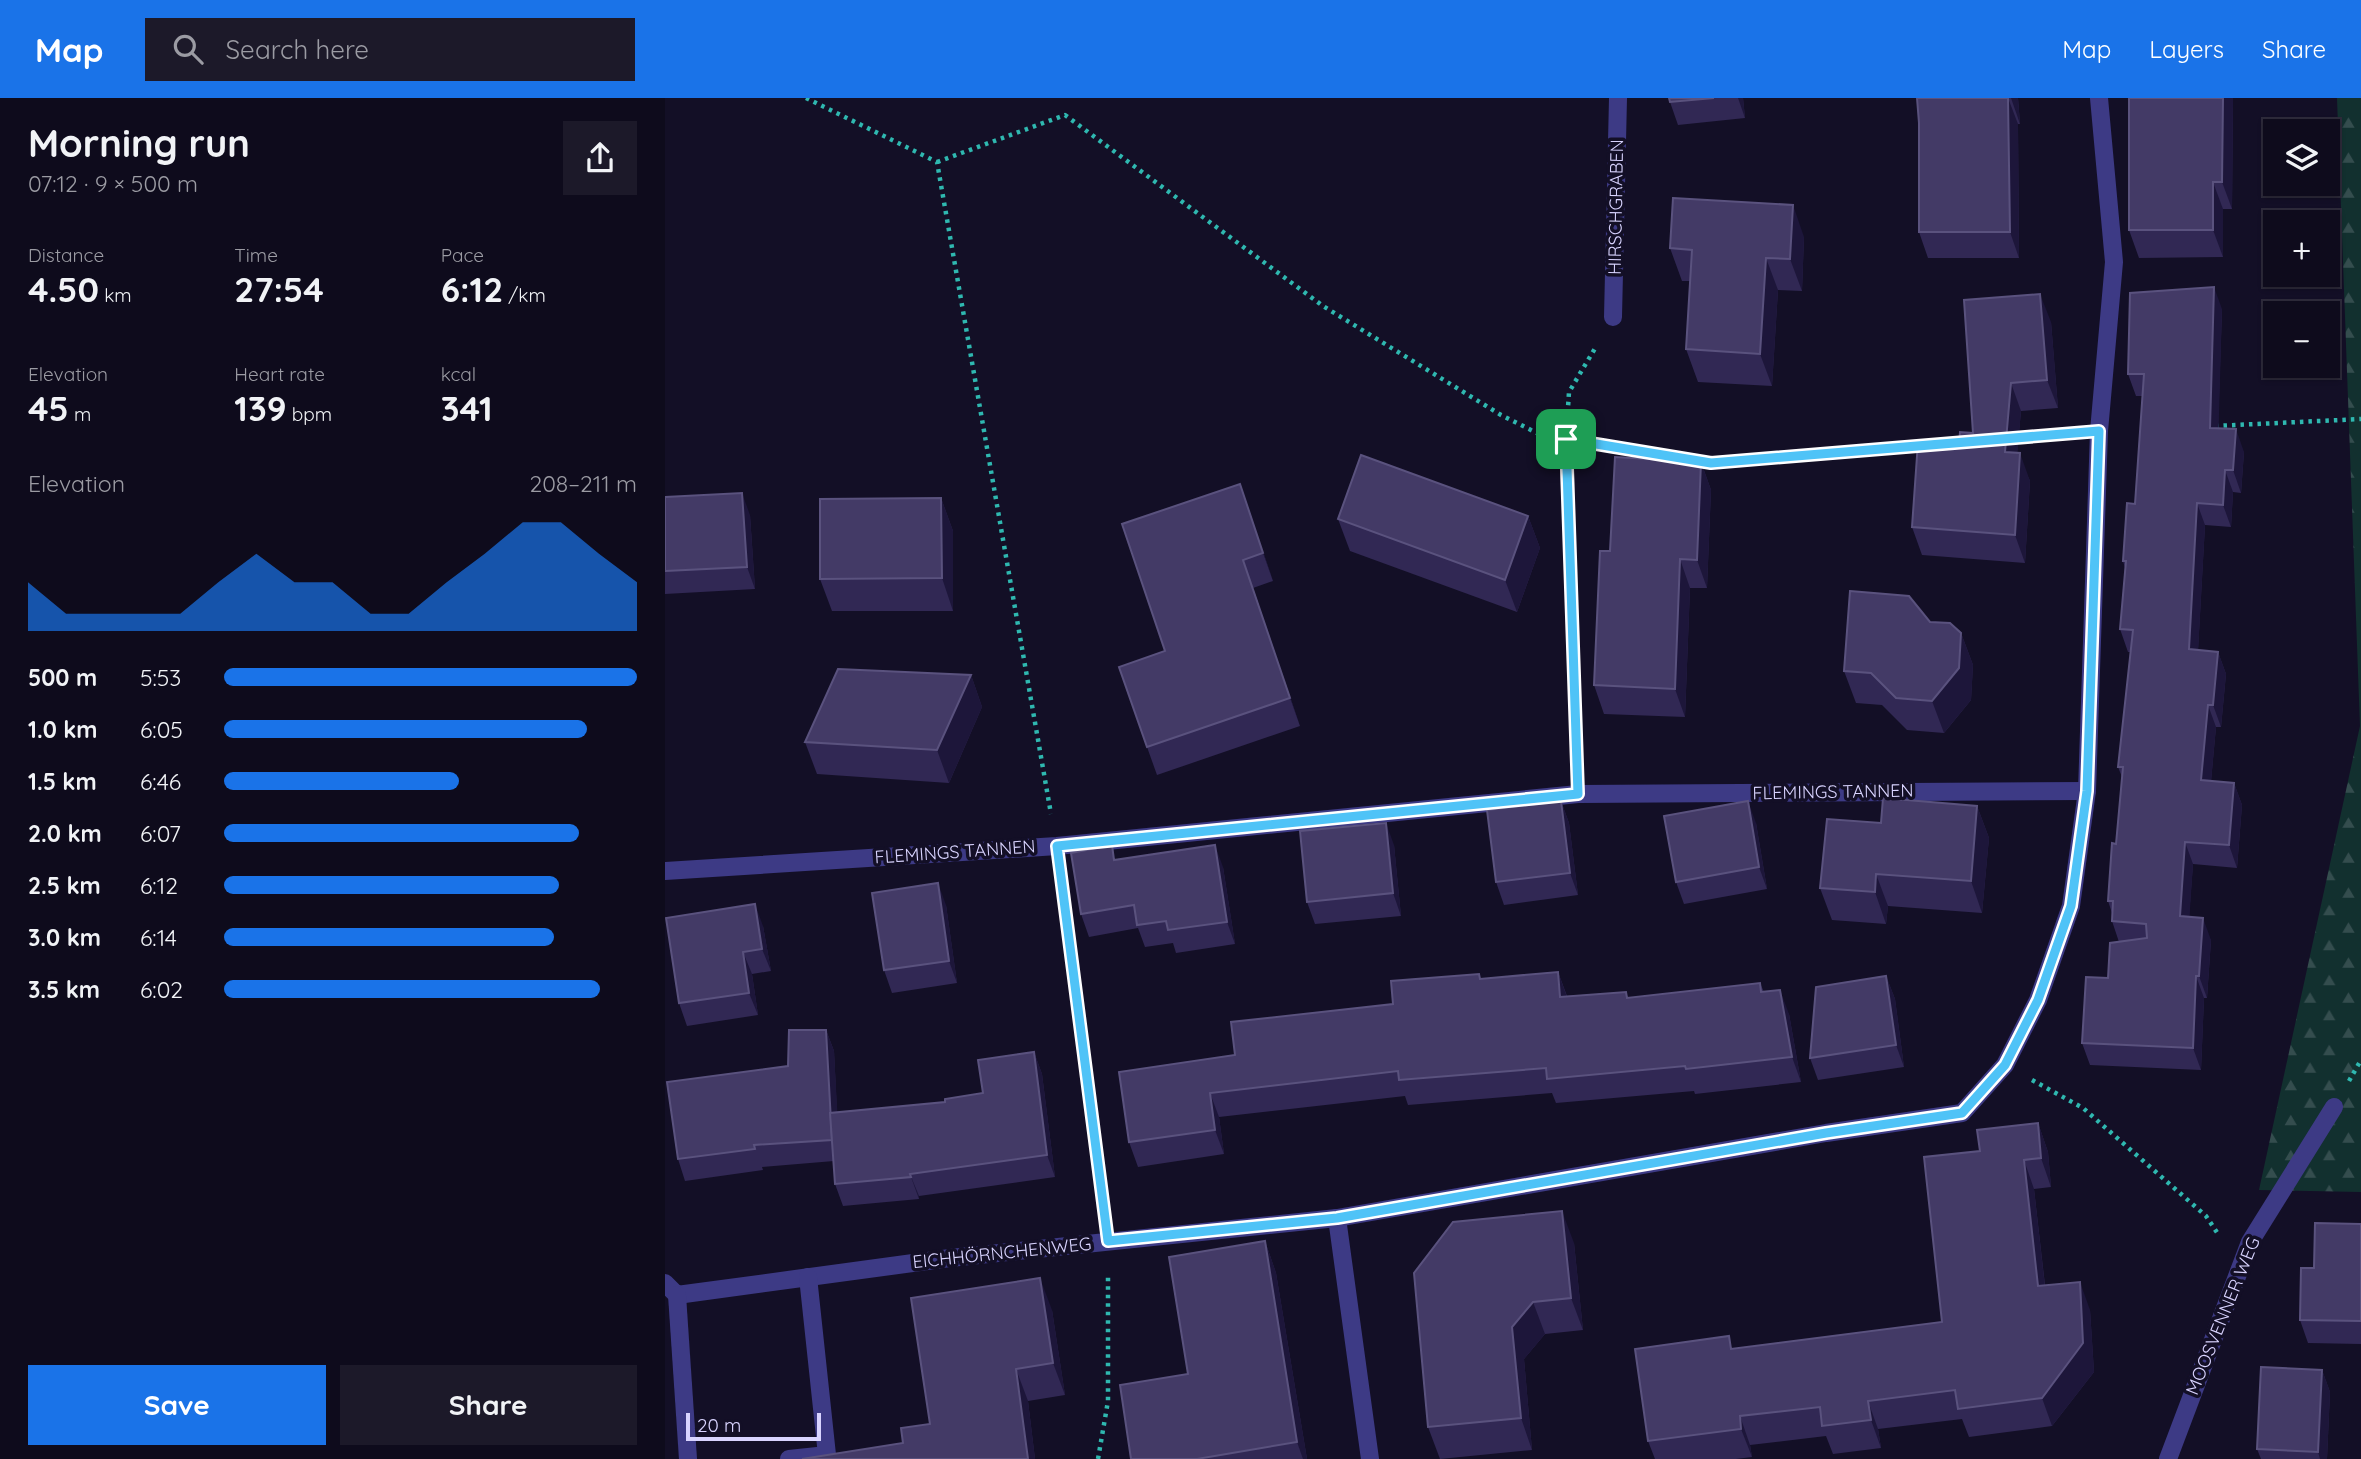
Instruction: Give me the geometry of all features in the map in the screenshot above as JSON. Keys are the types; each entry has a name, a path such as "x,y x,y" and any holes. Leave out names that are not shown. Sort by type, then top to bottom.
{"street":[{"name":"HIRSCHGRABEN","path":"1613,317 1618,98"},
{"name":"EICHHÖRNCHENWEG","path":"688,1459 671,1289 809,1278 950,1258 1337,1218 1826,1133 1962,1113 2005,1065 2038,1000 2071,906 2087,791 2099,431 2114,262 2099,98"},
{"name":"FLEMINGS TANNEN","path":"665,871 1057,846 1578,794 2087,791"},
{"name":"MOOSVENNER WEG","path":"2168,1459 2250,1242 2334,1107"},
{"path":"1337,1218 1370,1459"},
{"path":"789,1459 827,1455 809,1278"}],"path":[{"path":"806,98 937,162 1065,114 1322,306 1501,415 1547,438 1711,463 1975,441"},
{"path":"937,162 1057,846 1108,1241 1108,1401 1098,1459"},
{"path":"1578,794 1566,439 1569,392 1613,317"},
{"path":"2209,426 2361,419"},
{"path":"2016,438 2099,431"},
{"path":"2005,1065 2083,1108 2206,1216 2240,1267"}],"green space":[{"path":"2337,98 2361,98 2361,1192 2259,1190 2360,726 2340,119 2338,119"}],"building":[{"path":"1669,98 1714,98 1670,102"},
{"path":"1917,98 2008,98 2010,232 1919,232"},
{"path":"2129,98 2223,98 2222,182 2213,182 2213,230 2129,230"},
{"path":"1673,198 1793,205 1790,259 1766,258 1760,354 1686,349 1692,250 1670,248"},
{"path":"2214,287 2210,428 2236,429 2233,470 2225,470 2223,505 2197,503 2189,649 2218,652 2213,705 2208,705 2201,780 2234,783 2229,845 2185,842 2180,916 2203,918 2199,976 2196,976 2193,1048 2082,1043 2086,977 2108,978 2110,943 2147,938 2146,924 2112,921 2113,901 2108,901 2112,843 2116,844 2123,767 2118,767 2133,630 2120,629 2126,561 2123,561 2127,503 2135,504 2144,374 2128,374 2130,293"},
{"path":"2040,294 2047,380 2011,383 2005,452 2020,453 2015,535 1912,527 1918,442 1959,444 1960,432 1973,433 1964,300"},
{"path":"1361,455 1528,516 1505,580 1338,519"},
{"path":"1615,457 1701,462 1697,560 1680,559 1675,689 1594,685 1600,551 1610,551"},
{"path":"1240,484 1263,553 1243,560 1290,698 1147,747 1119,667 1165,651 1122,524"},
{"path":"742,493 747,567 665,571 665,497"},
{"path":"941,498 942,578 820,579 820,499"},
{"path":"1850,591 1909,596 1930,622 1950,623 1961,633 1959,668 1932,701 1896,698 1871,673 1844,671"},
{"path":"838,669 971,675 937,750 805,742"},
{"path":"1883,798 1977,806 1971,881 1876,874 1875,892 1820,888 1827,819 1881,823"},
{"path":"1561,801 1570,873 1496,882 1487,810"},
{"path":"1748,801 1759,867 1676,882 1664,816"},
{"path":"1386,823 1393,893 1307,902 1300,831"},
{"path":"1112,845 1114,860 1215,845 1227,922 1168,930 1166,921 1137,925 1134,905 1081,914 1071,853"},
{"path":"938,883 949,961 884,970 872,893"},
{"path":"755,904 762,949 743,952 749,993 679,1003 666,918"},
{"path":"1558,972 1560,997 1626,992 1627,998 1760,983 1761,992 1780,990 1792,1057 1686,1069 1685,1066 1547,1079 1546,1068 1399,1080 1398,1071 1210,1093 1215,1130 1129,1142 1119,1072 1235,1055 1231,1022 1393,1004 1391,981 1479,974 1480,979"},
{"path":"1886,976 1896,1045 1810,1058 1816,987"},
{"path":"789,1030 826,1030 832,1140 754,1145 755,1149 678,1159 667,1082 788,1066"},
{"path":"1034,1052 1047,1155 910,1174 911,1177 835,1184 830,1113 945,1102 945,1099 983,1093 978,1060"},
{"path":"2038,1123 2041,1158 2024,1160 2038,1286 2080,1282 2083,1343 2042,1398 1958,1409 1955,1390 1868,1401 1871,1420 1822,1426 1820,1407 1740,1416 1741,1429 1648,1441 1635,1349 1729,1336 1731,1349 1942,1322 1924,1157 1980,1151 1977,1130"},
{"path":"1562,1211 1571,1298 1533,1302 1512,1327 1521,1418 1428,1427 1414,1273 1453,1222"},
{"path":"2315,1223 2361,1224 2361,1321 2300,1320 2301,1268 2314,1268"},
{"path":"1265,1241 1297,1442 1197,1459 1131,1459 1120,1385 1188,1374 1169,1257"},
{"path":"1040,1278 1053,1363 1016,1369 1028,1459 802,1459 903,1443 901,1428 930,1424 911,1298"},
{"path":"2261,1367 2322,1370 2318,1452 2257,1449"}],"route":[{"path":"2099,431 2087,791 2071,906 2038,1000 2005,1065 1962,1113 1826,1133 1337,1218 1108,1241 1057,846 1578,794 1566,439 1711,463 2099,431"}]}
